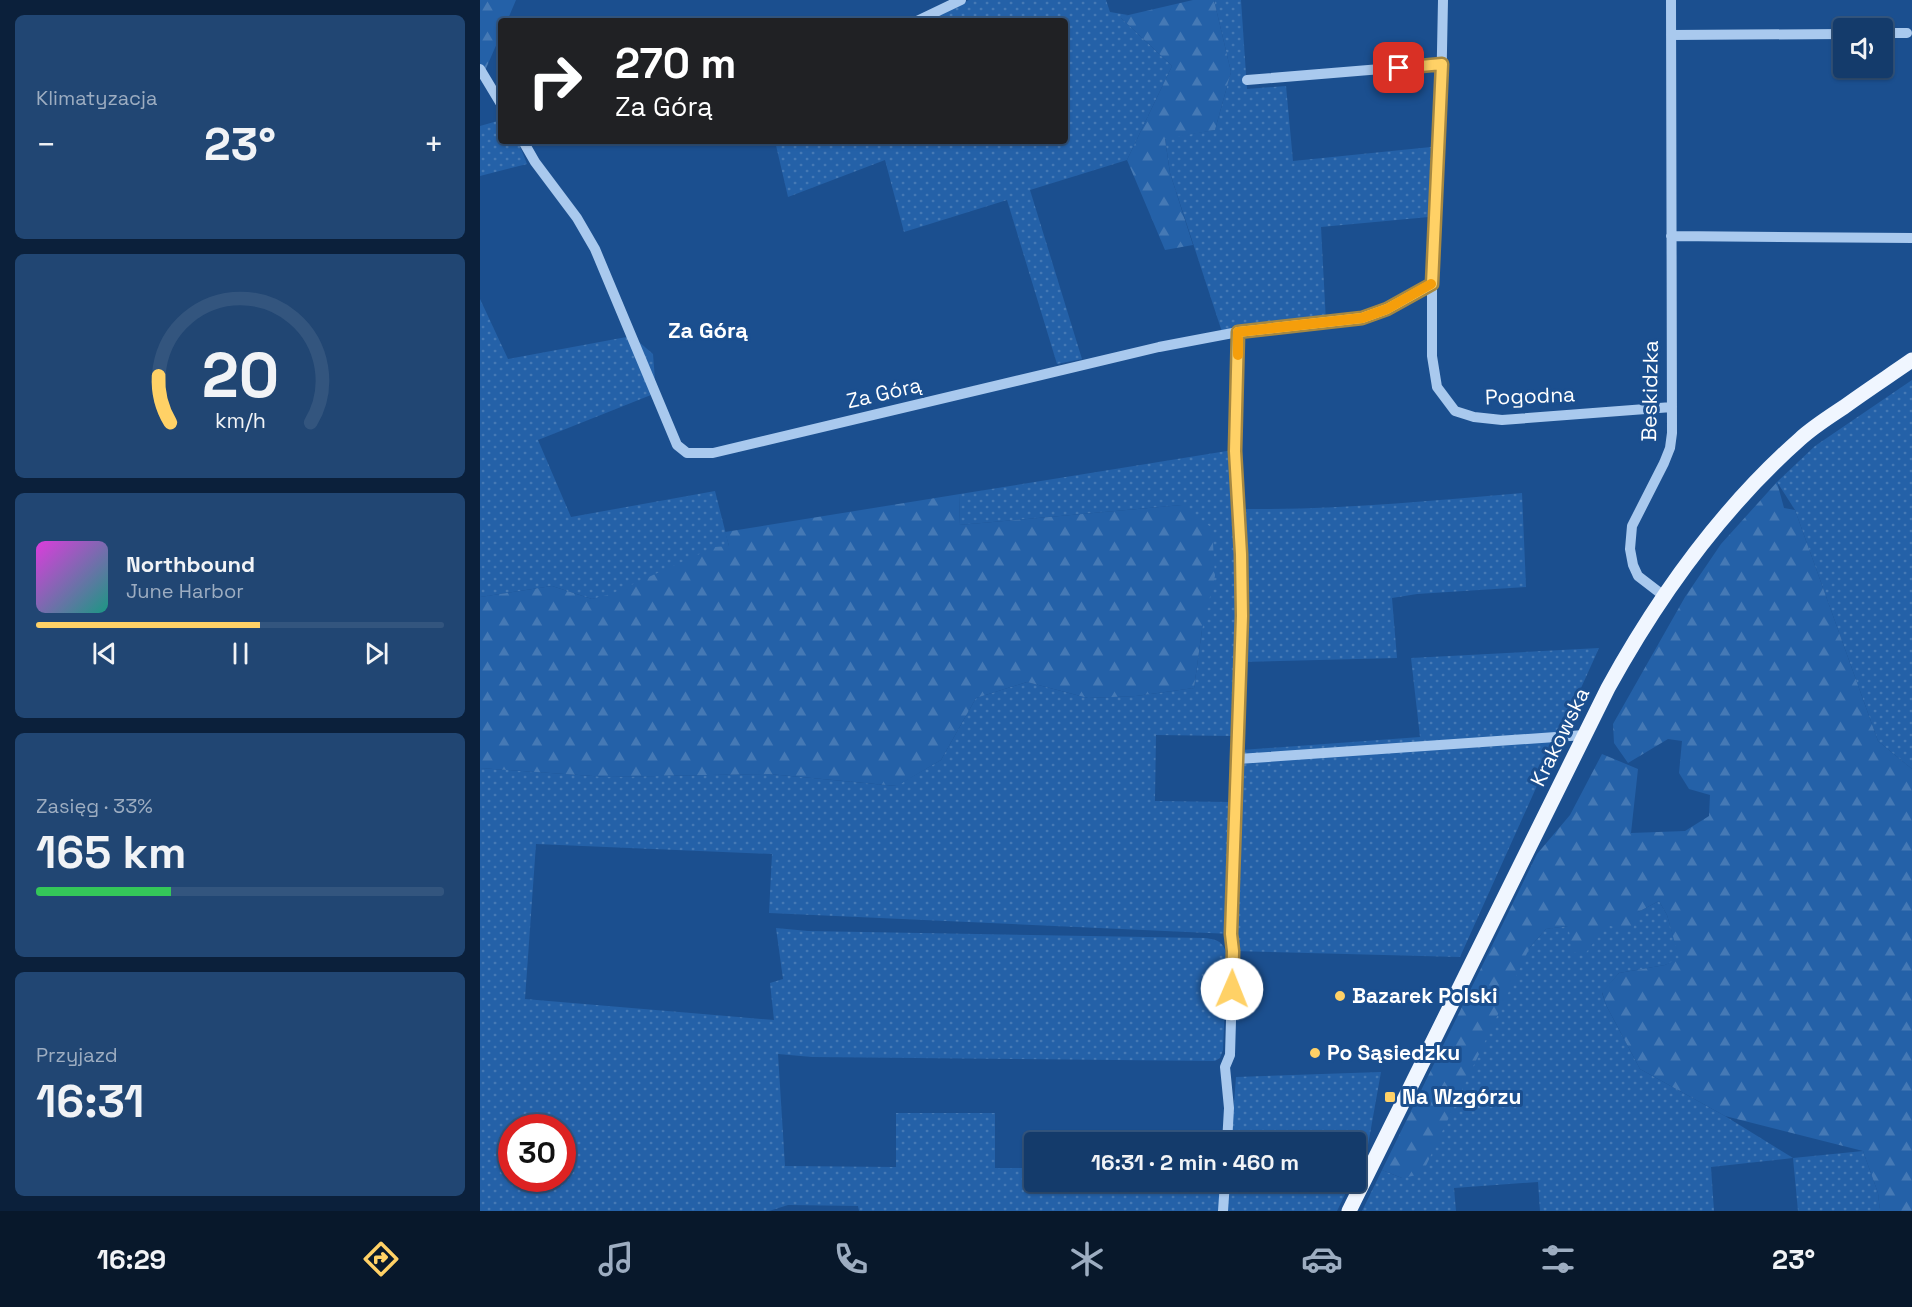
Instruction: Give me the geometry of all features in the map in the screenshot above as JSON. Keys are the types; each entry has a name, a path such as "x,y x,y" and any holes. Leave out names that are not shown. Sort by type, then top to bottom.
{"main road":[{"name":"Krakowska","path":"1349,1211 1584,735 1627,653 1664,596 1731,508 1800,439 1912,360"}],"street":[{"path":"923,18 961,0"},
{"name":"Pogodna","path":"1443,0 1432,284 1433,372 1437,387 1455,411 1474,417 1502,420 1672,407"},
{"name":"Beskidzka","path":"1664,596 1638,576 1630,549 1632,526 1670,448 1672,407 1671,0"},
{"path":"1671,35 1833,33"},
{"path":"1893,33 1908,33"},
{"path":"1247,80 1442,64"},
{"path":"480,69 498,99"},
{"name":"Za Górą","path":"525,144 535,162 577,218 595,249 677,445 687,453 713,453 1159,347 1238,332 1362,318 1387,309 1432,284"},
{"path":"1671,236 1912,238"},
{"path":"1228,1132 1229,1108 1225,1066 1230,1055 1233,951 1231,934 1242,616 1235,451 1238,332"},
{"path":"1238,759 1584,735"},
{"path":"1223,1211 1224,1192"}],"green space":[{"path":"480,0 516,0 508,18 498,18 498,41 484,73 480,68"},
{"path":"969,0 1106,0 1110,12 1128,15 1121,18 1172,66 1127,160 1030,190 1082,359 1057,364 1007,200 904,232 885,160 788,197 776,144 1068,144 1068,18 931,18"},
{"path":"1193,0 1214,0 1231,72 1215,130 1165,139 1170,173 1193,245 1165,250 1127,160 1172,66 1120,17"},
{"path":"1214,0 1241,0 1247,89 1286,86 1293,161 1431,147 1429,217 1321,227 1326,322 1223,335 1170,173 1165,138 1215,130 1231,72"},
{"path":"498,121 498,144 519,144 527,164 480,176 480,126"},
{"path":"480,299 508,359 632,336 653,354 656,393 538,440 571,517 715,491 729,546 611,595 592,599 552,586 480,597"},
{"path":"1912,380 1912,769 1878,741 1795,510 1777,482 1815,446"},
{"path":"1233,450 1238,569 1236,664 1231,736 1156,735 1155,801 1230,802 1231,922 1241,750 1420,737 1411,658 1599,648 1460,957 1233,951 1231,934 769,913 772,854 536,844 525,999 774,1020 770,983 783,979 776,928 808,931 1205,938 1213,940 1222,944 1227,955 1223,1050 1220,1058 1215,1061 812,1057 778,1054 785,1166 896,1167 896,1113 995,1113 995,1168 1024,1168 1024,1192 1346,1192 1337,1211 859,1211 858,1206 788,1205 769,1211 480,1211 480,768 607,777 769,774 896,786 941,760 976,698 1027,682 1088,698 1136,696 1194,688 1202,630 1182,505 959,525 960,494"},
{"path":"1777,482 1784,508 1795,510 1878,741 1912,769 1912,1211 1880,1211 1878,1193 1863,1151 1725,1116 1640,1069 1606,1005 1602,992 1619,973 1665,965 1679,958 1667,915 1659,901 1638,912 1632,932 1607,925 1585,954 1573,952 1568,926 1546,929 1530,947 1422,1174 1402,1178 1382,1170 1537,854 1570,815 1602,754 1638,769 1631,833 1685,831 1709,816 1710,795 1689,789 1679,773 1682,741 1668,739 1628,763 1614,743 1613,724 1685,597 1721,544"},
{"path":"1522,493 1526,587 1417,594 1392,598 1397,658 1243,662 1247,573 1243,509 1348,506"},
{"path":"960,494 959,525 1182,505 1212,528 1215,576 1202,630 1194,688 1136,696 1088,698 1027,682 976,698 941,760 897,786 769,774 607,777 480,768 480,597 552,586 592,599 611,594 715,547 729,546 725,532"},
{"path":"1659,901 1667,915 1680,959 1665,965 1619,973 1602,993 1606,1005 1640,1069 1725,1116 1793,1158 1711,1167 1714,1211 1540,1211 1538,1182 1454,1188 1456,1211 1362,1211 1382,1170 1402,1178 1530,947 1546,929 1607,925"},
{"path":"1381,1072 1366,1149 1366,1132 1232,1132 1236,1077"},
{"path":"1863,1151 1878,1193 1880,1211 1798,1211 1793,1158"}],"slow traffic":[{"path":"1238,355 1238,332 1362,318 1387,309 1431,284"}],"place":[{"name":"Bazarek Polski","path":"1340,996"},
{"name":"Po Sąsiedzku","path":"1315,1053"},
{"name":"Na Wzgórzu","path":"1390,1097"}],"district":[{"name":"Za Górą","path":"708,330"}],"route":[{"path":"1232,989 1231,934 1242,616 1235,451 1238,332 1362,318 1387,309 1432,284 1442,64 1399,68"}]}
